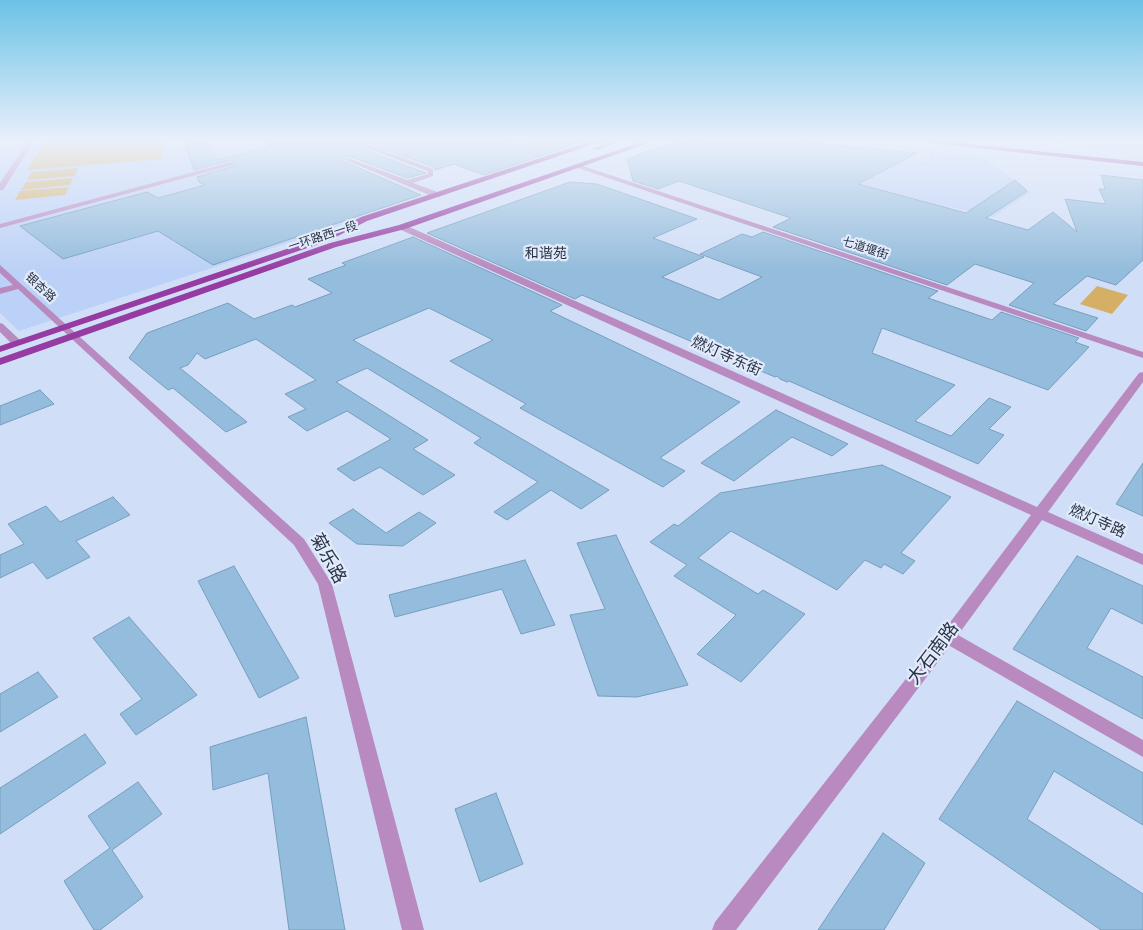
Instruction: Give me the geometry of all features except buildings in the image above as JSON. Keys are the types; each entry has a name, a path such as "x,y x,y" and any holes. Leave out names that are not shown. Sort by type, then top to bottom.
{"main road":[{"name":"一环路西一段","path":"0,362 69,332 329,242 364,219 472,183"},
{"path":"329,242 386,218 490,183"},
{"path":"398,225 514,183"},
{"path":"329,242 398,225 529,183"},
{"name":"一环路西一段","path":"0,349 17,343 69,332"}],"street":[{"path":"0,226 159,183"},
{"path":"407,183 437,195"},
{"name":"七道堰街","path":"629,183 1143,355"},
{"name":"燃灯寺东街","path":"398,225 1038,514"},
{"name":"银杏路","path":"0,268 69,332"},
{"path":"0,291 19,286"},
{"path":"0,326 17,343"},
{"name":"菊乐路","path":"69,332 300,542 325,584 413,930"},
{"name":"大石南路","path":"723,930 948,637 1143,375"},
{"name":"燃灯寺路","path":"1038,514 1143,560"},
{"path":"948,637 1143,749"}],"shaded area":[{"path":"0,183 274,183 352,219 334,228 19,331 0,313"},
{"path":"25,183 71,183 70,185 21,190"},
{"path":"853,183 1019,183 1031,192 993,217 951,207 931,218"},
{"path":"69,187 65,195 15,200 20,191"},
{"path":"1097,286 1128,295 1112,314 1080,304"}],"district":[{"name":"和谐苑","path":"546,255"}]}
